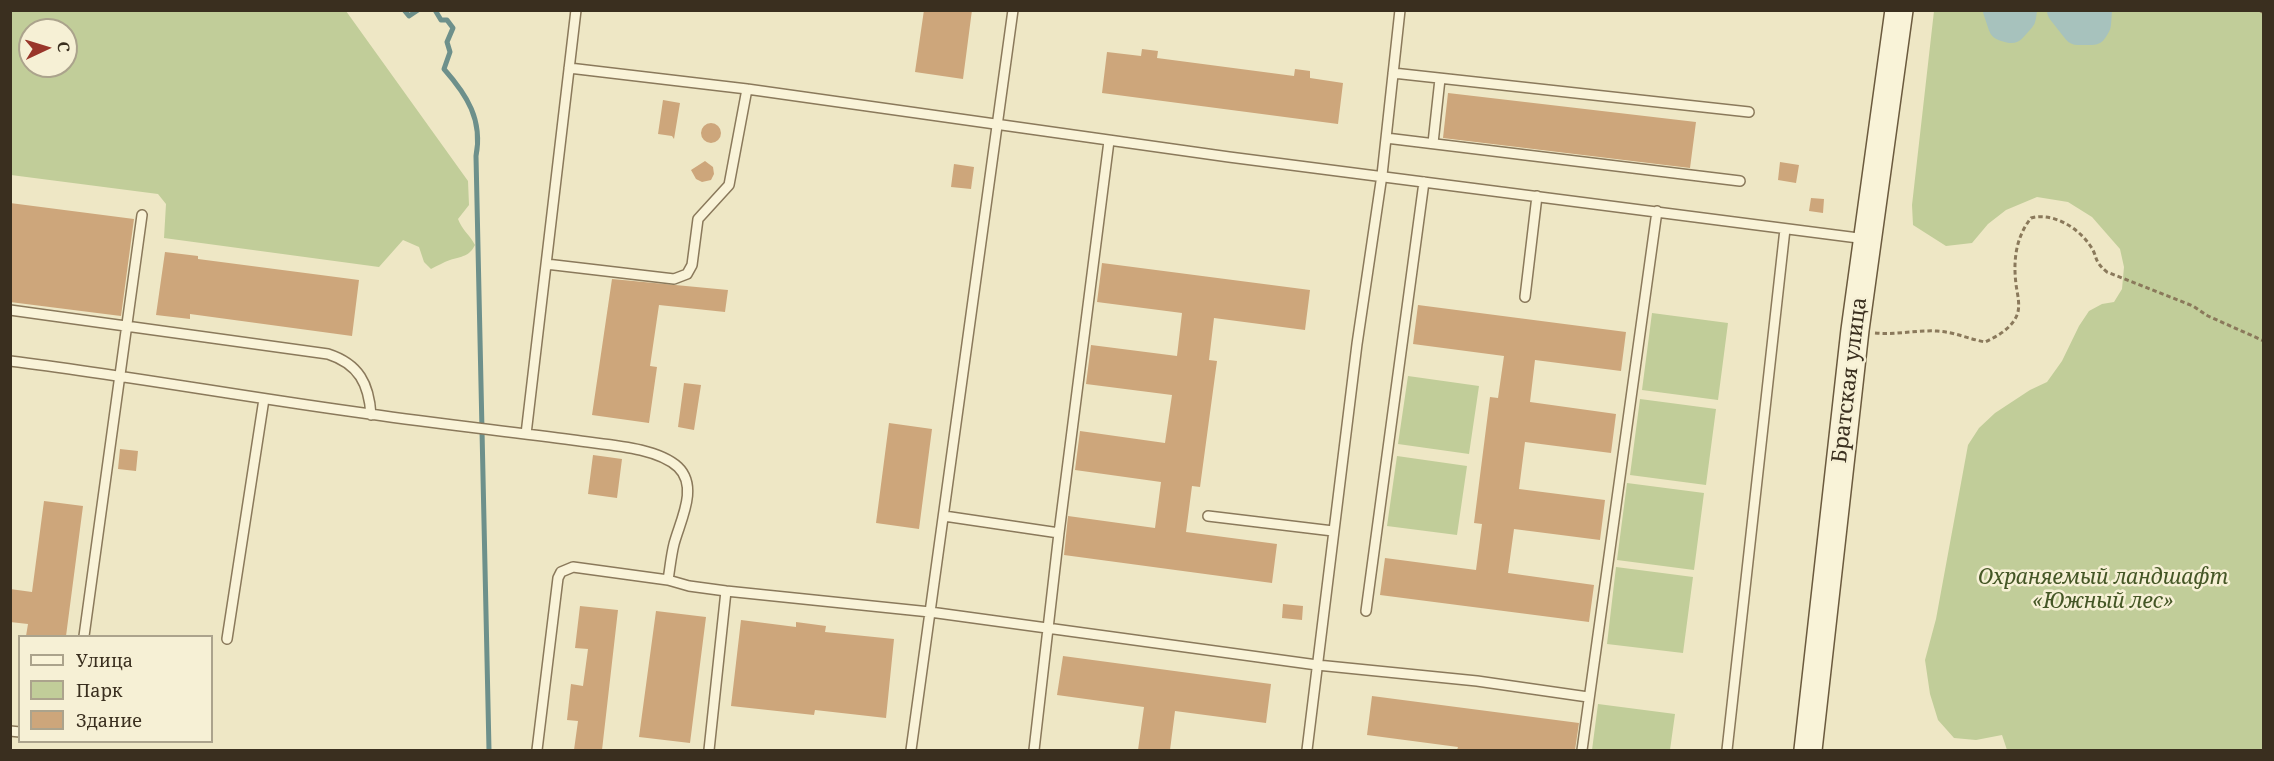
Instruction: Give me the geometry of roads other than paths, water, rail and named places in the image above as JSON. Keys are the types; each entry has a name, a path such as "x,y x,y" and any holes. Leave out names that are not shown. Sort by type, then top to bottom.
{"main road":[{"name":"Братская улица","path":"1808,750 1855,330 1899,10"}],"lane":[{"path":"526,434 576,10"},
{"path":"911,750 1013,10"},
{"path":"1307,750 1357,344 1382,176 1400,10"},
{"path":"569,68 747,89 1109,141 1867,239"},
{"path":"1393,73 1749,112"},
{"path":"1433,144 1440,79"},
{"path":"546,264 674,279 687,274 692,265 698,219 729,185 747,89"},
{"path":"1386,138 1740,182"},
{"path":"1034,750 1047,629 1109,141"},
{"path":"1366,611 1424,182"},
{"path":"1525,297 1538,196"},
{"path":"1582,750 1658,211"},
{"path":"84,635 142,215"},
{"path":"1727,750 1785,229"},
{"path":"10,310 328,354 342,358 360,375 366,387 371,415"},
{"path":"10,362 119,375 371,415 638,450 662,457 678,468 686,483 688,493 674,545 668,580"},
{"path":"227,639 264,399"},
{"path":"944,516 1059,533"},
{"path":"1208,516 1334,531"},
{"path":"537,750 556,585 561,572 566,568 581,567 726,591 930,612 1317,665 1477,681 1588,697"},
{"path":"709,750 726,591"}],"waterway":[{"path":"404,10 409,16 418,10"},
{"path":"435,10 441,20 447,20 453,28 447,42 450,52 444,69 466,98 475,120 478,143 476,156 489,750"},
{"path":"1999,10 2004,25 2011,27 2020,17 2021,10"},
{"path":"2063,10 2078,29 2092,29 2095,24 2096,10"}],"park label":[{"name":"Охраняемый ландшафт «Южный лес»","path":"2103,590"}]}
